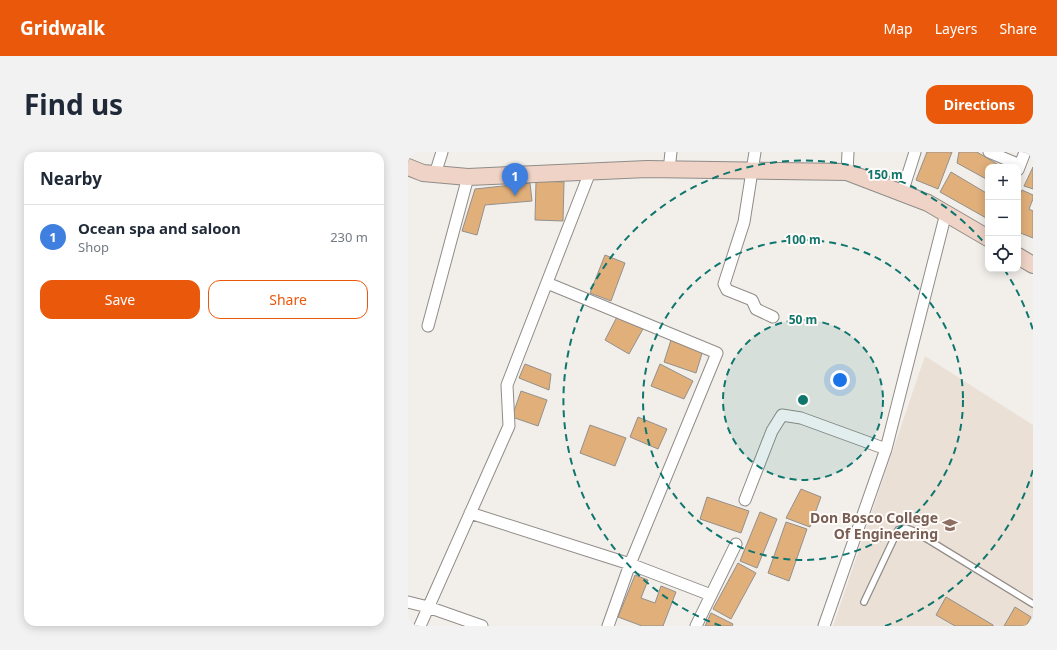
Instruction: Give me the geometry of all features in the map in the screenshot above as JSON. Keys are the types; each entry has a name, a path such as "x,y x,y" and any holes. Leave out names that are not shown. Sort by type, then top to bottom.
{"street":[{"path":"435,174 442,152"},
{"path":"669,170 671,152"},
{"path":"755,152 744,222 724,284 727,290 752,300 756,309 773,317"},
{"path":"847,172 848,152"},
{"path":"902,193 915,152"},
{"path":"989,152 1016,162 1025,152"},
{"path":"408,167 423,173 468,177 669,170 847,172 928,204 985,236"},
{"path":"420,626 509,426 507,385 590,172"},
{"path":"428,326 468,177"},
{"path":"824,626 886,449 946,213"},
{"path":"1021,258 1033,265"},
{"path":"547,283 717,353 630,564 608,626"},
{"path":"744,500 772,431 782,415 801,418 886,449"},
{"path":"470,513 630,564 711,595"},
{"path":"696,626 736,544"},
{"path":"408,602 428,607 482,626"}],"lane":[{"path":"864,602 898,530 906,528 914,531 1033,604"}],"shaded area":[{"name":"Don Bosco College Of Engineering","path":"925,356 1033,425 1033,626 833,626"}],"building":[{"path":"927,152 952,152 938,189 916,180"},
{"path":"959,152 977,152 997,164 985,164 985,178 957,163"},
{"path":"1033,167 1033,189 1024,186"},
{"path":"951,172 985,192 985,217 940,192"},
{"path":"536,181 564,182 563,221 535,220"},
{"path":"530,183 532,201 485,205 477,235 462,231 475,189"},
{"path":"1022,190 1033,195 1029,209 1033,211 1033,238 1021,233"},
{"path":"605,255 625,263 611,301 590,293"},
{"path":"618,315 643,329 629,354 605,340"},
{"path":"671,340 703,350 696,373 664,362"},
{"path":"525,364 551,374 549,390 519,378"},
{"path":"660,364 693,381 684,399 651,386"},
{"path":"521,391 547,400 538,426 512,417"},
{"path":"638,417 667,429 658,449 630,437"},
{"path":"590,425 626,438 615,466 580,453"},
{"path":"801,489 821,497 810,527 786,518"},
{"path":"707,497 749,511 741,533 700,519"},
{"path":"760,512 777,519 757,568 740,561"},
{"path":"786,522 807,529 789,581 768,573"},
{"path":"738,563 756,573 731,619 713,609"},
{"path":"635,575 648,580 641,598 655,603 661,586 676,592 663,626 642,626 618,617"},
{"path":"946,597 993,626 955,626 936,615"},
{"path":"1015,607 1031,617 1026,626 1004,626"},
{"path":"711,613 733,624 732,626 705,626"}],"place":[{"name":"Ocean spa and saloon","path":"515,196"},
{"name":"Don Bosco College Of Engineering","path":"950,525"}]}
